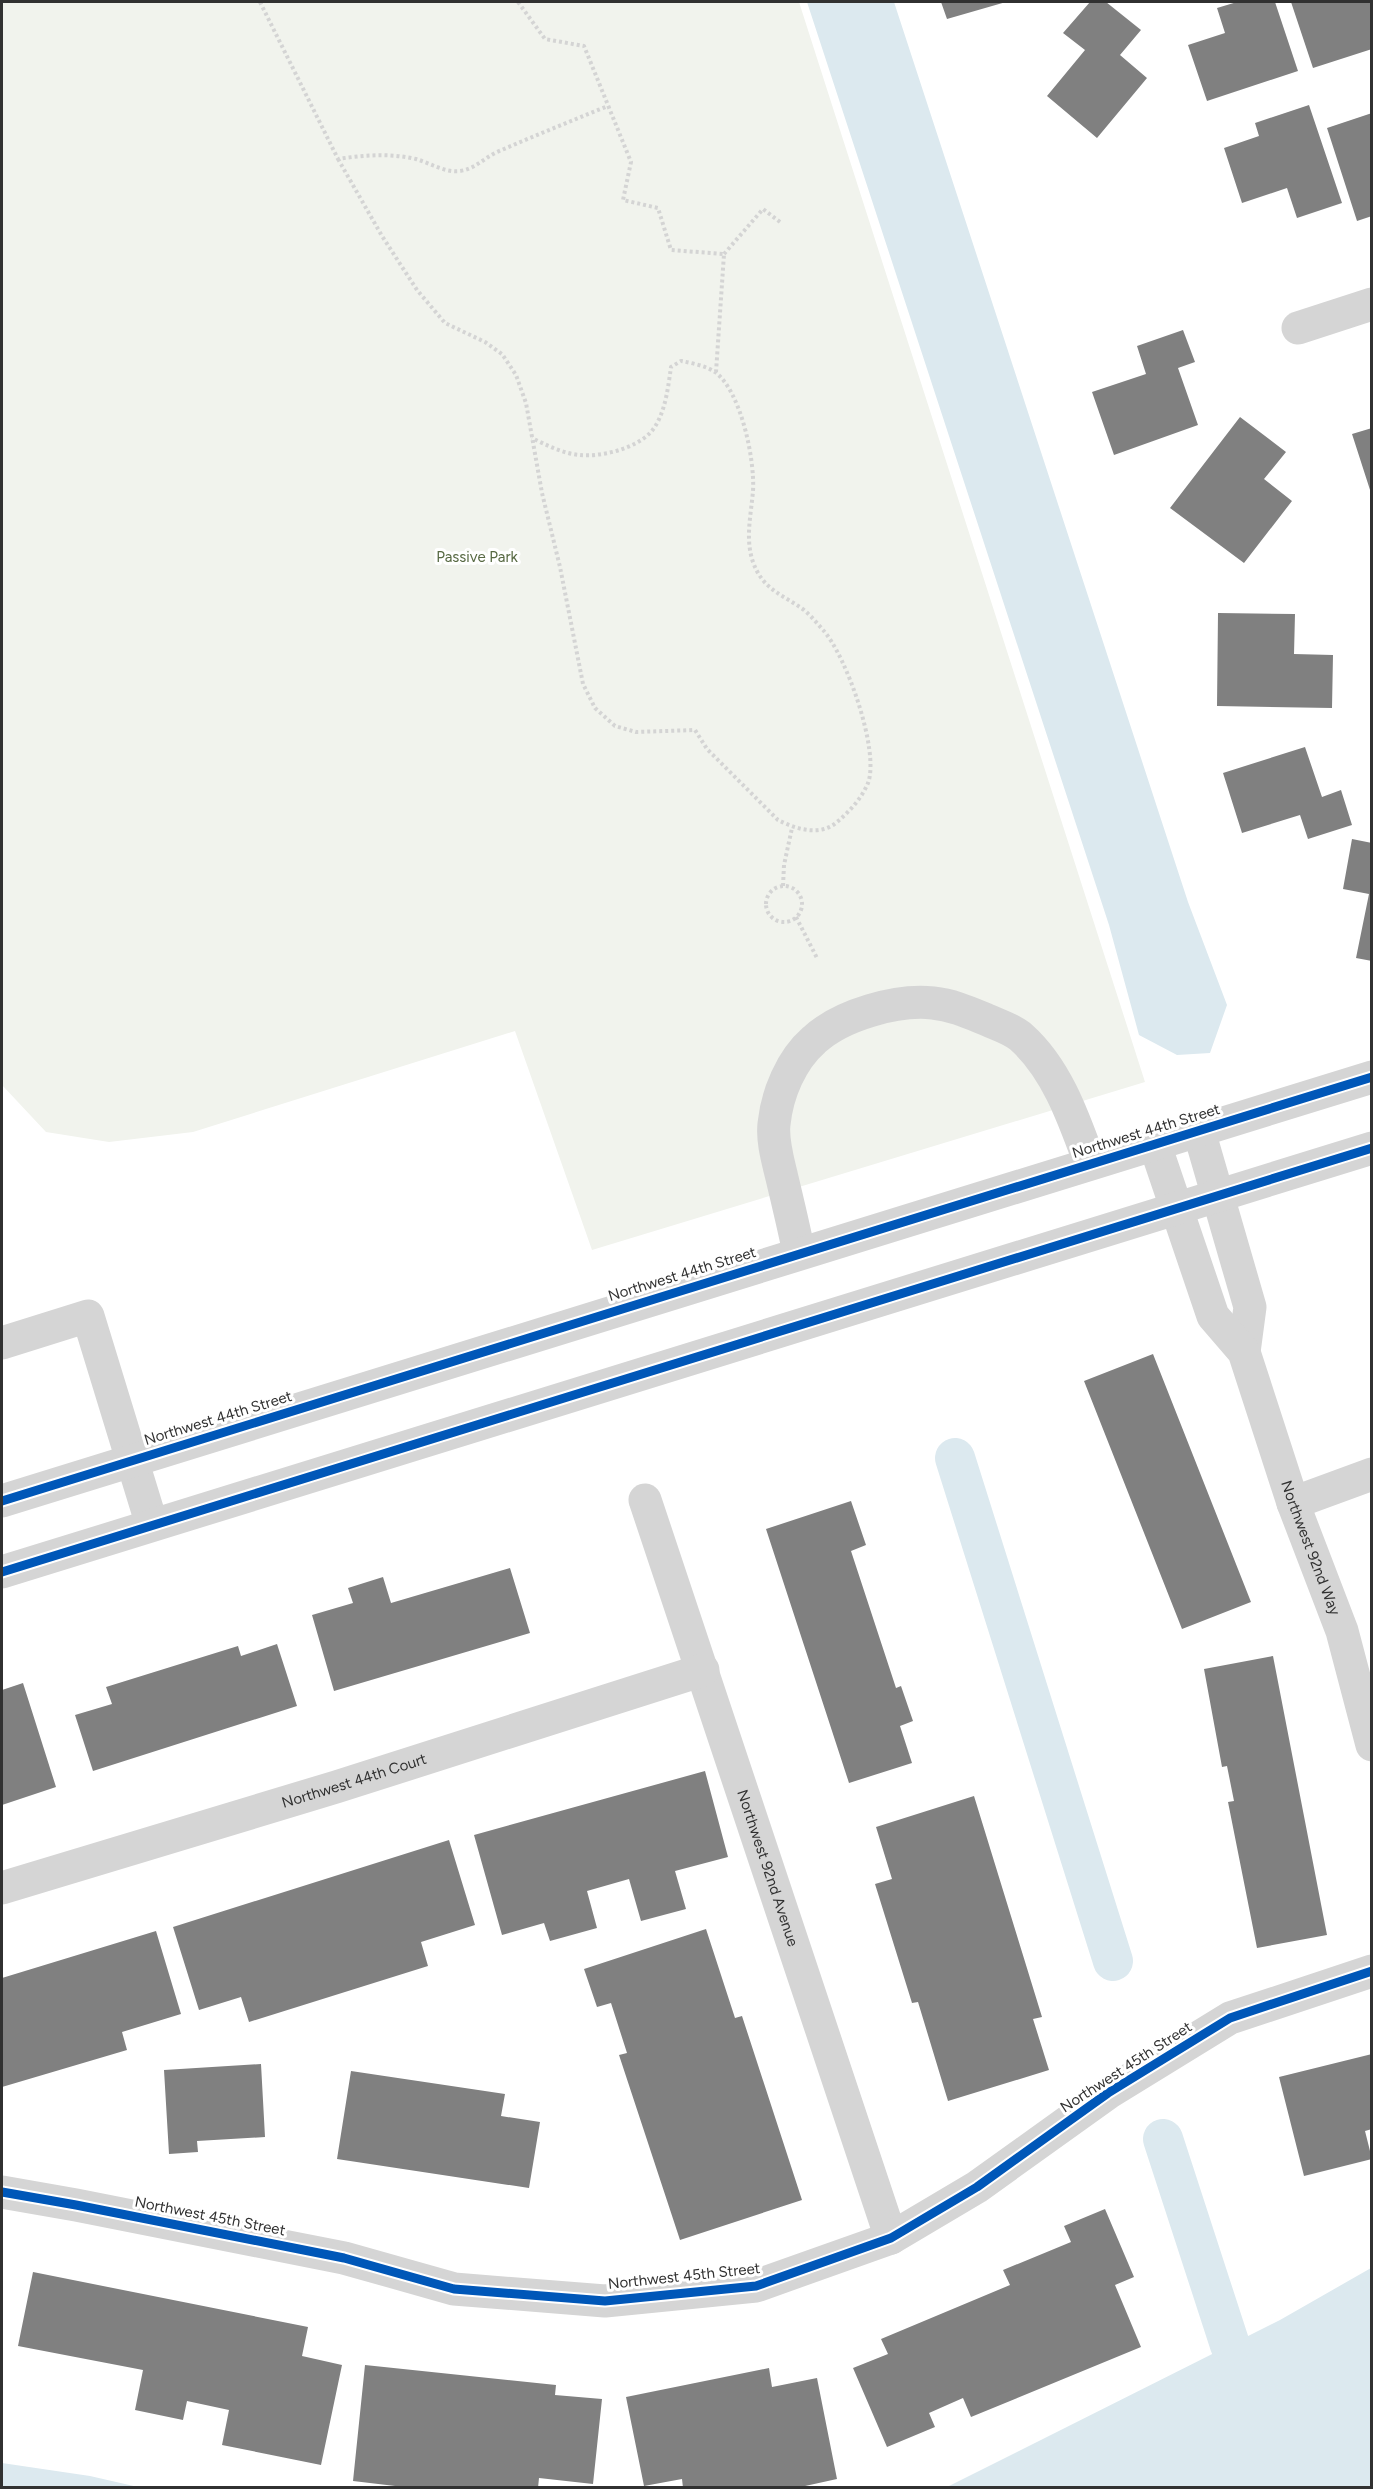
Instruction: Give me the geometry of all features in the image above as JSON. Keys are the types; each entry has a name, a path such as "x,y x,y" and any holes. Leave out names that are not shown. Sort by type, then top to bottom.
{"street":[{"path":"1298,328 1371,304"},
{"path":"799,1253 774,1135 773,1126 780,1095 798,1058 814,1039 835,1026 867,1012 892,1005 932,1003 961,1008 1019,1035 1040,1056 1062,1092 1090,1163"},
{"name":"Northwest 44th Street","path":"2,1501 1371,1077"},
{"name":"Northwest 92nd Way","path":"1199,1131 1250,1306 1244,1352"},
{"name":"Northwest 92nd Way","path":"1155,1144 1213,1316 1244,1352 1293,1503 1342,1630 1371,1745"},
{"path":"2,1572 1371,1148"},
{"path":"2,1343 88,1316 152,1525"},
{"path":"1293,1503 1371,1474"},
{"name":"Northwest 92nd Avenue","path":"645,1500 891,2238"},
{"path":"1342,1630 1371,1654"},
{"name":"Northwest 44th Court","path":"2,1888 336,1787 703,1670"},
{"name":"Northwest 45th Street","path":"2,2192 344,2258 454,2289 605,2301 756,2286 891,2238 977,2187 1108,2093 1230,2018 1371,1971"}],"path":[{"path":"260,2 338,159 382,236 417,290 445,324 485,342 502,354 520,385 526,403 532,438 583,684 595,708 615,726 636,732 695,729 707,748 778,820 792,828 810,831 832,827 847,813 869,782 871,759 864,725 854,691 840,657 830,641 806,612 770,590 756,570 748,549 753,488 750,453 731,391 716,372 681,361 671,367 663,409 650,433 627,447 602,453 579,455 551,447 532,438"},
{"path":"518,2 545,39 584,46 631,162 623,200 658,208 671,250 724,254"},
{"path":"338,159 387,155 415,159 443,169 459,171 477,165 492,154 608,106"},
{"path":"716,372 724,254 763,209 780,222"},
{"path":"783,886 784,866 792,828"},
{"path":"783,886 794,889 801,897 801,907 796,917 784,921 773,917 767,907 772,891 783,886"},
{"path":"796,917 817,958"}],"green space":[{"name":"Passive Park","path":"2,2 799,2 1145,1082 592,1250 515,1031 193,1132 109,1142 46,1132 2,1085"}],"shaded area":[{"path":"807,2 894,2 1188,902 1227,1005 1210,1053 1177,1055 1139,1035 1109,925"},
{"path":"1371,2268 1371,2487 947,2487 1280,2320"},
{"path":"2,2463 90,2476 138,2487 2,2487"}],"building":[{"path":"941,2 1006,2 947,19"},
{"path":"1090,2 1106,2 1141,30 1120,55 1147,78 1097,138 1047,96 1085,50 1063,33"},
{"path":"1237,2 1275,2 1298,71 1207,101 1188,45 1225,33 1217,8"},
{"path":"1291,2 1372,2 1372,49 1313,68"},
{"path":"1309,105 1342,203 1297,218 1287,188 1242,203 1224,148 1259,136 1255,123"},
{"path":"1372,113 1372,216 1357,221 1327,128"},
{"path":"1183,330 1195,362 1178,368 1198,425 1114,455 1092,392 1146,374 1137,346"},
{"path":"1240,417 1286,452 1264,479 1292,501 1244,563 1170,508"},
{"path":"1372,428 1372,493 1371,493 1352,434"},
{"path":"1218,613 1295,614 1294,654 1333,655 1332,708 1217,706"},
{"path":"1305,747 1322,797 1341,790 1352,825 1308,839 1300,815 1242,833 1223,773"},
{"path":"1352,839 1372,843 1372,961 1356,958 1369,894 1343,889"},
{"path":"1153,1354 1251,1602 1182,1629 1084,1381"},
{"path":"851,1501 866,1545 851,1551 896,1688 901,1686 913,1721 900,1726 912,1763 849,1783 766,1529"},
{"path":"510,1568 530,1633 334,1691 312,1615 353,1603 348,1588 383,1577 391,1603"},
{"path":"277,1644 297,1706 93,1771 75,1715 112,1704 106,1687 238,1646 241,1656"},
{"path":"1273,1656 1327,1935 1257,1948 1228,1802 1234,1801 1227,1766 1222,1767 1204,1669"},
{"path":"23,1683 56,1787 2,1805 2,1690"},
{"path":"705,1771 728,1857 675,1871 686,1909 641,1921 629,1879 587,1891 597,1928 550,1941 544,1923 502,1935 474,1835"},
{"path":"974,1796 1042,2017 1033,2019 1049,2070 948,2101 918,2002 912,2003 875,1884 892,1879 876,1827"},
{"path":"449,1840 475,1925 421,1942 428,1966 249,2022 241,1997 199,2010 173,1927"},
{"path":"706,1929 735,2018 742,2016 802,2200 680,2240 619,2055 627,2053 611,2003 597,2007 584,1969"},
{"path":"156,1931 181,2014 122,2032 127,2050 2,2087 2,1978"},
{"path":"1372,2054 1372,2129 1365,2131 1372,2159 1304,2176 1279,2077"},
{"path":"261,2064 265,2137 197,2141 198,2152 169,2154 164,2070"},
{"path":"351,2071 505,2094 501,2116 540,2122 529,2188 337,2159"},
{"path":"1105,2209 1134,2277 1115,2285 1141,2347 971,2417 963,2398 929,2413 935,2427 887,2447 853,2368 888,2354 881,2339 1010,2285 1003,2270 1071,2242 1064,2226"},
{"path":"33,2272 308,2327 302,2356 342,2365 321,2465 222,2445 229,2410 187,2401 183,2420 135,2410 143,2370 18,2346"},
{"path":"365,2365 556,2385 555,2395 602,2399 593,2484 539,2478 538,2488 412,2488 353,2481"},
{"path":"769,2368 772,2387 817,2378 837,2479 796,2488 683,2488 682,2479 644,2486 626,2397"}],"waterway":[{"path":"955,1458 1113,1961"},
{"path":"1163,2139 1230,2345"}],"cycle path":[{"path":"2,1501 1372,1077"},
{"path":"2,1572 1372,1148"},
{"path":"2,2192 344,2258 454,2289 605,2301 756,2286 891,2238 977,2187 1108,2093 1230,2018 1372,1971"}]}
